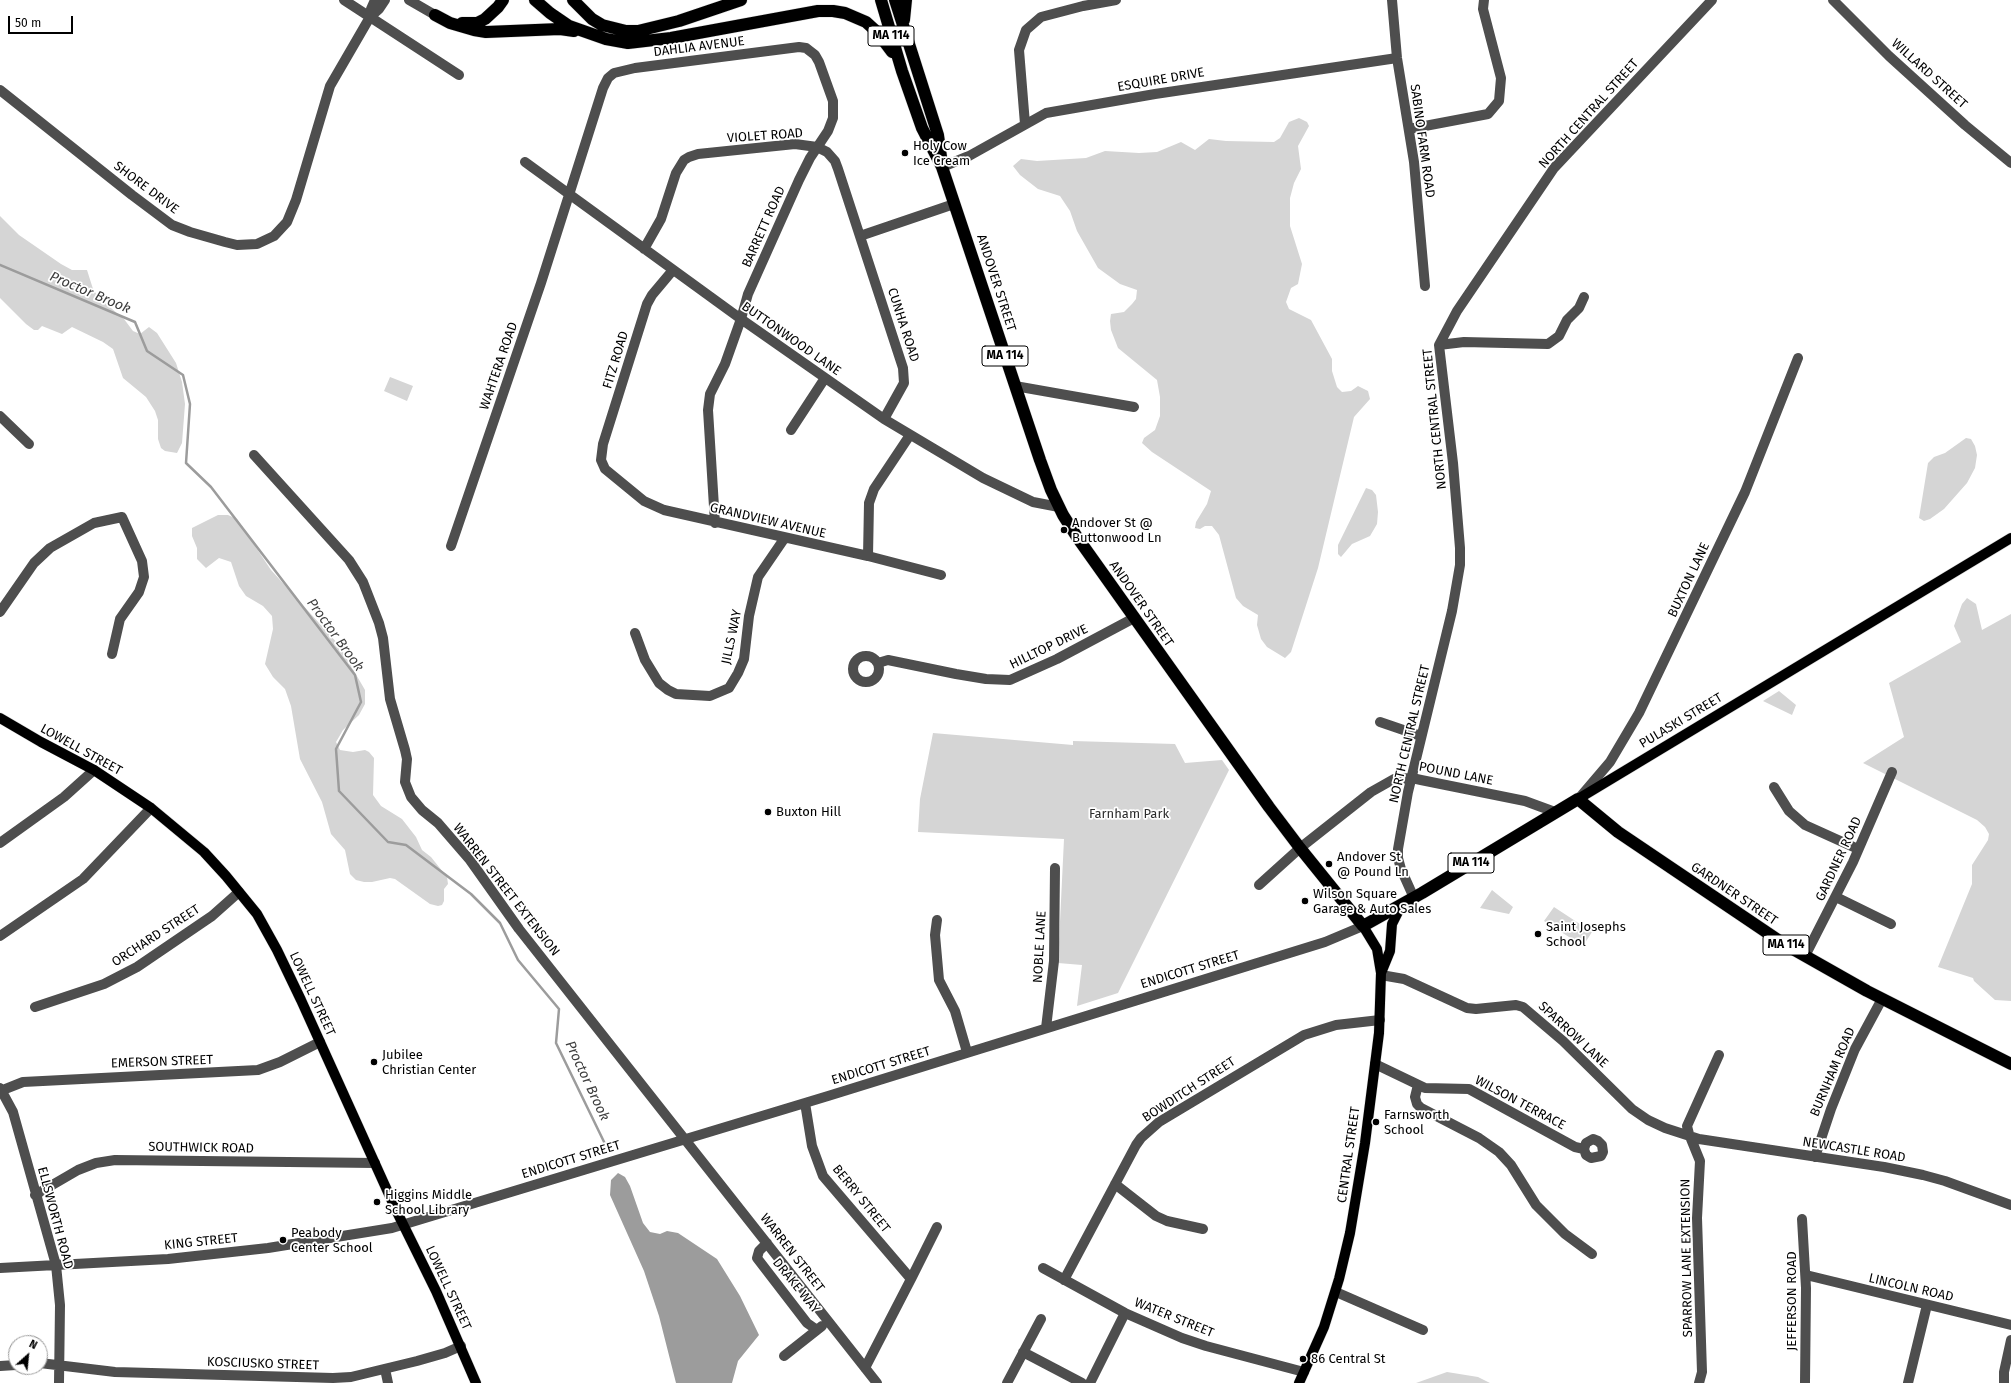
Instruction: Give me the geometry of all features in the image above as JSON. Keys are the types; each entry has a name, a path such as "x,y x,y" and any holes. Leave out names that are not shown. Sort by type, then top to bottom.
{"highway":[{"path":"435,15 453,22 477,23 492,13 503,0"},
{"path":"535,0 558,19 582,32"},
{"path":"572,0 592,19 602,25 626,31 638,31 679,21 741,0"},
{"name":"ANDOVER STREET","path":"881,0 902,71 924,134 942,167 1048,484 1058,507 1077,537 1262,798 1300,848 1364,926"},
{"name":"ANDOVER STREET","path":"895,0 938,135 942,167"},
{"path":"906,0 904,14 906,35"},
{"path":"435,15 450,23 486,32 555,29 582,32 616,42 643,42 818,11 833,10 845,13 866,22 885,41 902,71"},
{"name":"PULASKI STREET","path":"1364,926 1414,898 1578,799"},
{"name":"GARDNER STREET","path":"1578,799 1618,832 1691,883 1805,956 1882,999 2011,1064"}],"main road":[{"name":"PULASKI STREET","path":"1578,799 2011,538"},
{"name":"LOWELL STREET","path":"0,718 94,770 128,791 151,808 204,852 256,914 277,950 403,1225 461,1346 476,1383"},
{"path":"1381,974 1390,951 1392,924 1402,904"},
{"name":"CENTRAL STREET","path":"1299,1383 1324,1327 1336,1292 1354,1211 1375,1064 1380,1020 1381,974 1377,949 1364,926"}],"street":[{"path":"344,0 459,75"},
{"name":"SHORE DRIVE","path":"0,90 172,225 190,232 237,245 257,244 274,236 288,222 330,86 370,16 375,0"},
{"name":"SHORE DRIVE","path":"370,16 379,9 385,0"},
{"path":"409,0 435,15"},
{"path":"1026,124 1019,50 1026,30 1041,17 1083,6 1116,0"},
{"name":"SABINO FARM ROAD","path":"1392,0 1398,58 1414,162 1426,286"},
{"path":"1408,129 1488,114 1499,101 1501,78 1483,8 1484,0"},
{"name":"NORTH CENTRAL STREET","path":"1414,898 1401,869 1398,858 1408,792 1452,611 1460,565 1453,463 1439,345 1457,311 1554,168 1712,0"},
{"name":"WILLARD STREET","path":"1833,0 1889,56 1965,125 2011,163"},
{"name":"DAHLIA AVENUE","path":"568,193 603,88 608,78 625,70 799,47 806,48 819,62 833,101 834,111 832,123 817,148"},
{"name":"ESQUIRE DRIVE","path":"942,167 969,156 1046,113 1155,94 1398,58"},
{"name":"VIOLET ROAD","path":"644,249 661,219 676,173 684,160 698,154 795,144 817,148 827,152 835,161 860,236"},
{"name":"BARRETT ROAD","path":"715,523 708,402 741,319 748,294 799,180 817,148"},
{"name":"BUTTONWOOD LANE","path":"525,162 741,319 884,419 983,478 1039,504 1058,507"},
{"name":"WAHTERA ROAD","path":"451,546 541,283 568,193"},
{"path":"860,236 954,204"},
{"name":"CUNHA ROAD","path":"860,236 904,375 904,383 884,419"},
{"name":"FITZ ROAD","path":"602,465 601,460 603,444 647,304 652,295 673,270"},
{"path":"1439,345 1464,342 1548,344 1559,336 1567,320 1579,308 1584,297"},
{"name":"BUXTON LANE","path":"1578,799 1610,762 1642,708 1745,492 1798,358"},
{"path":"790,430 824,378"},
{"path":"1015,386 1134,407"},
{"path":"0,416 29,444"},
{"path":"868,556 869,503 874,489 910,435"},
{"name":"WARREN STREET EXTENSION","path":"254,455 349,560 363,582 379,623 390,699 407,759 405,782 411,797 422,810 438,823 470,860 500,905 685,1139"},
{"name":"GRANDVIEW AVENUE","path":"602,465 610,474 651,505 674,514 868,556 941,575"},
{"path":"0,612 30,568 50,548 94,523 122,517 142,560 144,576 139,592 120,619 112,654"},
{"name":"JILLS WAY","path":"635,633 645,660 660,683 668,690 676,694 710,696 729,688 738,674 744,658 749,616 758,577 784,539"},
{"name":"HILLTOP DRIVE","path":"878,663 888,660 971,676 1010,680 1057,659 1134,618"},
{"path":"1380,722 1421,736"},
{"path":"0,843 64,797 94,770"},
{"name":"GARDNER ROAD","path":"1805,956 1836,897 1892,772"},
{"name":"POUND LANE","path":"1259,885 1300,848 1379,787 1394,779 1412,778 1525,801 1556,812"},
{"path":"1774,787 1789,811 1805,825 1858,849"},
{"path":"0,936 83,879 151,808"},
{"name":"NOBLE LANE","path":"1046,1028 1054,961 1055,868"},
{"name":"ORCHARD STREET","path":"35,1007 104,984 137,967 212,916 239,892"},
{"path":"1836,897 1891,924"},
{"path":"937,920 935,935 939,980 959,1020 967,1052"},
{"name":"ENDICOTT STREET","path":"403,1225 805,1103 1326,942 1364,926"},
{"name":"SPARROW LANE","path":"1381,974 1404,979 1467,1008 1476,1009 1516,1005 1523,1007 1563,1041 1636,1112 1656,1124 1689,1135"},
{"name":"BURNHAM ROAD","path":"1815,1157 1822,1133 1849,1062 1863,1032 1882,999"},
{"name":"BOWDITCH STREET","path":"1064,1280 1141,1138 1159,1122 1304,1035 1336,1025 1380,1020"},
{"name":"EMERSON STREET","path":"0,1090 23,1082 228,1073 258,1070 280,1062 320,1042"},
{"path":"1689,1135 1687,1126 1719,1055"},
{"name":"WILSON TERRACE","path":"1375,1064 1431,1089 1469,1089 1575,1147 1584,1149"},
{"path":"1418,1084 1415,1097 1417,1104 1421,1108 1469,1133 1499,1152 1511,1165 1536,1205 1565,1234 1592,1254"},
{"name":"ELLSWORTH ROAD","path":"0,1090 13,1112 35,1195 56,1265 60,1305 59,1383"},
{"name":"BERRY STREET","path":"805,1103 812,1146 823,1176 911,1279"},
{"name":"NEWCASTLE ROAD","path":"1689,1135 1699,1139 1884,1167 1934,1178 2011,1205"},
{"name":"SPARROW LANE EXTENSION","path":"1689,1135 1700,1161 1697,1218 1702,1372 1699,1383"},
{"name":"WARREN STREET","path":"685,1139 877,1383"},
{"name":"SOUTHWICK ROAD","path":"35,1195 78,1170 96,1163 115,1160 375,1163"},
{"path":"1115,1184 1156,1216 1167,1221 1203,1229"},
{"name":"JEFFERSON ROAD","path":"1802,1219 1806,1275 1805,1383"},
{"name":"KING STREET","path":"0,1268 168,1259 268,1248 347,1236 403,1225"},
{"path":"865,1368 937,1227"},
{"name":"DRAKE WAY","path":"767,1243 759,1251 757,1258 807,1323 817,1330 784,1356"},
{"name":"WATER STREET","path":"1043,1268 1125,1313 1182,1338 1206,1346 1304,1372"},
{"name":"LINCOLN ROAD","path":"1806,1275 2011,1325"},
{"path":"1336,1292 1423,1330"},
{"path":"1908,1383 1927,1305"},
{"path":"1090,1383 1125,1313"},
{"path":"1007,1383 1041,1319"},
{"path":"817,1330 829,1321"},
{"path":"2004,1383 2004,1372 2011,1340"},
{"name":"KOSCIUSKO STREET","path":"48,1364 115,1372 311,1379 351,1377 445,1353 461,1346"},
{"path":"1023,1352 1082,1383"},
{"path":"385,1369 388,1383"}],"green space":[{"path":"1299,118 1307,122 1309,126 1298,146 1301,169 1294,183 1290,198 1290,226 1302,264 1298,284 1291,288 1286,302 1289,309 1311,320 1332,359 1332,371 1337,387 1342,392 1351,391 1358,386 1368,391 1370,399 1354,417 1318,568 1291,652 1285,658 1267,647 1261,639 1257,625 1258,615 1243,606 1236,598 1219,535 1212,526 1205,526 1200,529 1195,528 1196,522 1207,504 1211,491 1152,452 1142,443 1144,438 1155,430 1160,416 1160,397 1157,380 1118,348 1111,330 1110,321 1111,314 1124,312 1132,304 1136,299 1137,290 1120,284 1098,268 1077,231 1070,211 1060,196 1038,189 1020,175 1013,166 1021,159 1037,161 1086,158 1105,151 1139,153 1157,152 1181,142 1195,150 1209,139 1226,141 1274,142 1280,138 1289,122"},
{"path":"0,216 19,235 61,264 72,270 87,270 93,289 99,298 124,319 133,331 140,334 149,327 157,333 176,363 182,382 185,404 182,443 177,453 165,451 161,448 158,439 158,420 155,411 146,397 123,378 113,349 103,342 72,327 62,334 42,326 38,330 34,330 0,298"},
{"path":"390,377 413,386 407,401 384,391"},
{"path":"1966,438 1971,439 1975,446 1977,455 1975,468 1967,483 1944,509 1930,519 1924,521 1919,518 1928,463 1934,457 1945,453"},
{"path":"1366,488 1372,490 1376,495 1378,512 1377,524 1370,536 1352,544 1341,557 1338,554 1338,545"},
{"path":"218,515 228,515 237,519 271,570 339,645 365,690 365,704 359,715 343,730 336,742 340,750 353,752 365,750 374,758 373,795 381,806 402,819 416,837 422,850 431,857 447,877 448,884 444,889 444,901 442,905 438,906 430,904 395,879 390,878 372,882 364,882 356,880 350,874 345,850 331,834 322,802 300,759 291,706 285,689 273,677 265,664 273,629 272,616 263,606 246,596 239,586 231,562 219,558 206,568 197,559 197,548 192,536 192,528"},
{"path":"1967,598 1976,604 1982,630 2011,614 2011,1001 1995,1000 1974,981 1973,978 1938,967 1972,884 1972,865 1988,840 1989,834 1985,827 1977,820 1863,763 1904,737 1889,683 1961,642 1954,626 1962,604"},
{"path":"1779,691 1796,705 1792,715 1763,701"},
{"name":"Farnham Park","path":"933,733 1073,745 1073,741 1175,744 1185,763 1222,760 1229,770 1118,993 1077,1006 1082,965 1058,963 1064,839 918,832 920,799"},
{"path":"1492,890 1513,907 1509,914 1480,908"},
{"path":"1554,907 1592,932 1583,946 1544,921"},
{"path":"1447,1372 1478,1377 1490,1383 1416,1383"}],"shaded area":[{"path":"618,1173 625,1177 630,1186 643,1223 650,1232 660,1234 667,1231 678,1233 717,1259 740,1296 759,1335 738,1361 732,1383 676,1383 659,1316 644,1271 610,1195 611,1180"}],"waterway":[{"name":"Proctor Brook","path":"0,265 135,322 147,351 183,375 190,404 186,463 211,487 355,675 361,702 336,749 339,791 388,842 406,845 471,894 500,923 518,960 559,1009 556,1043 607,1148"}],"place":[{"name":"Holy Cow Ice Cream","path":"905,153"},
{"name":"Andover St @ Buttonwood Ln","path":"1064,530"},
{"name":"Buxton Hill","path":"768,812"},
{"name":"Andover St @ Pound Ln","path":"1329,864"},
{"name":"Wilson Square Garage & Auto Sales","path":"1305,901"},
{"name":"Saint Josephs School","path":"1538,934"},
{"name":"Jubilee Christian Center","path":"374,1062"},
{"name":"Farnsworth School","path":"1376,1122"},
{"name":"Higgins Middle School Library","path":"377,1202"},
{"name":"Peabody Center School","path":"283,1240"},
{"name":"86 Central St","path":"1303,1359"}]}
